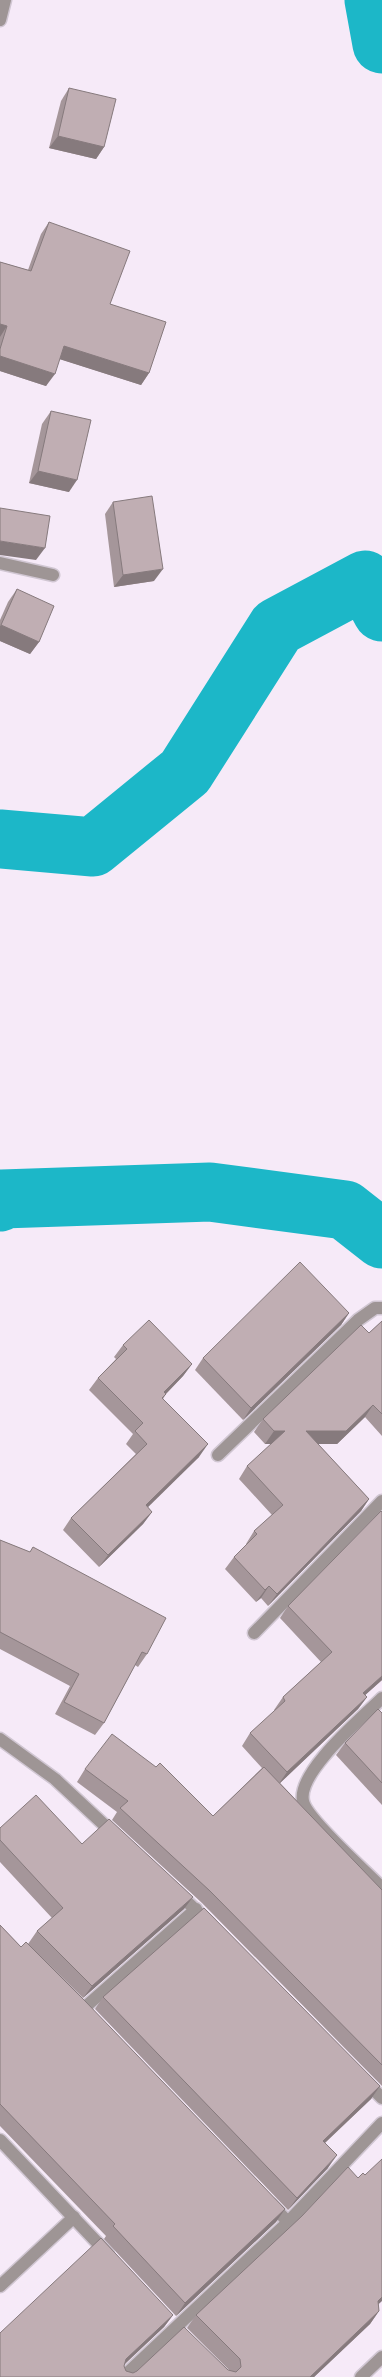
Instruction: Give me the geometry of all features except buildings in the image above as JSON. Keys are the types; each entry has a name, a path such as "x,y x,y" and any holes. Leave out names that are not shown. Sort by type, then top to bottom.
{"street":[{"path":"0,20 5,0"},
{"path":"0,564 53,575"},
{"path":"218,1455 358,1320 374,1308 382,1308"},
{"path":"254,1633 382,1501"},
{"path":"382,1698 313,1768 304,1784 303,1801 313,1817 382,1888"},
{"path":"0,1739 55,1779 125,1844"},
{"path":"167,1883 216,1930"},
{"path":"83,2009 196,1909"},
{"path":"354,2070 382,2098"},
{"path":"123,2377 172,2324 288,2222 382,2123"},
{"path":"0,2140 114,2261"},
{"path":"261,2193 288,2222"},
{"path":"0,2286 74,2217"},
{"path":"172,2324 187,2340"},
{"path":"361,2377 382,2357"}],"waterway":[{"path":"374,0 382,44"},
{"path":"0,839 93,847 185,772 277,627 365,580 382,612"},
{"path":"0,1202 2,1199 210,1192 345,1210 382,1239"}]}
